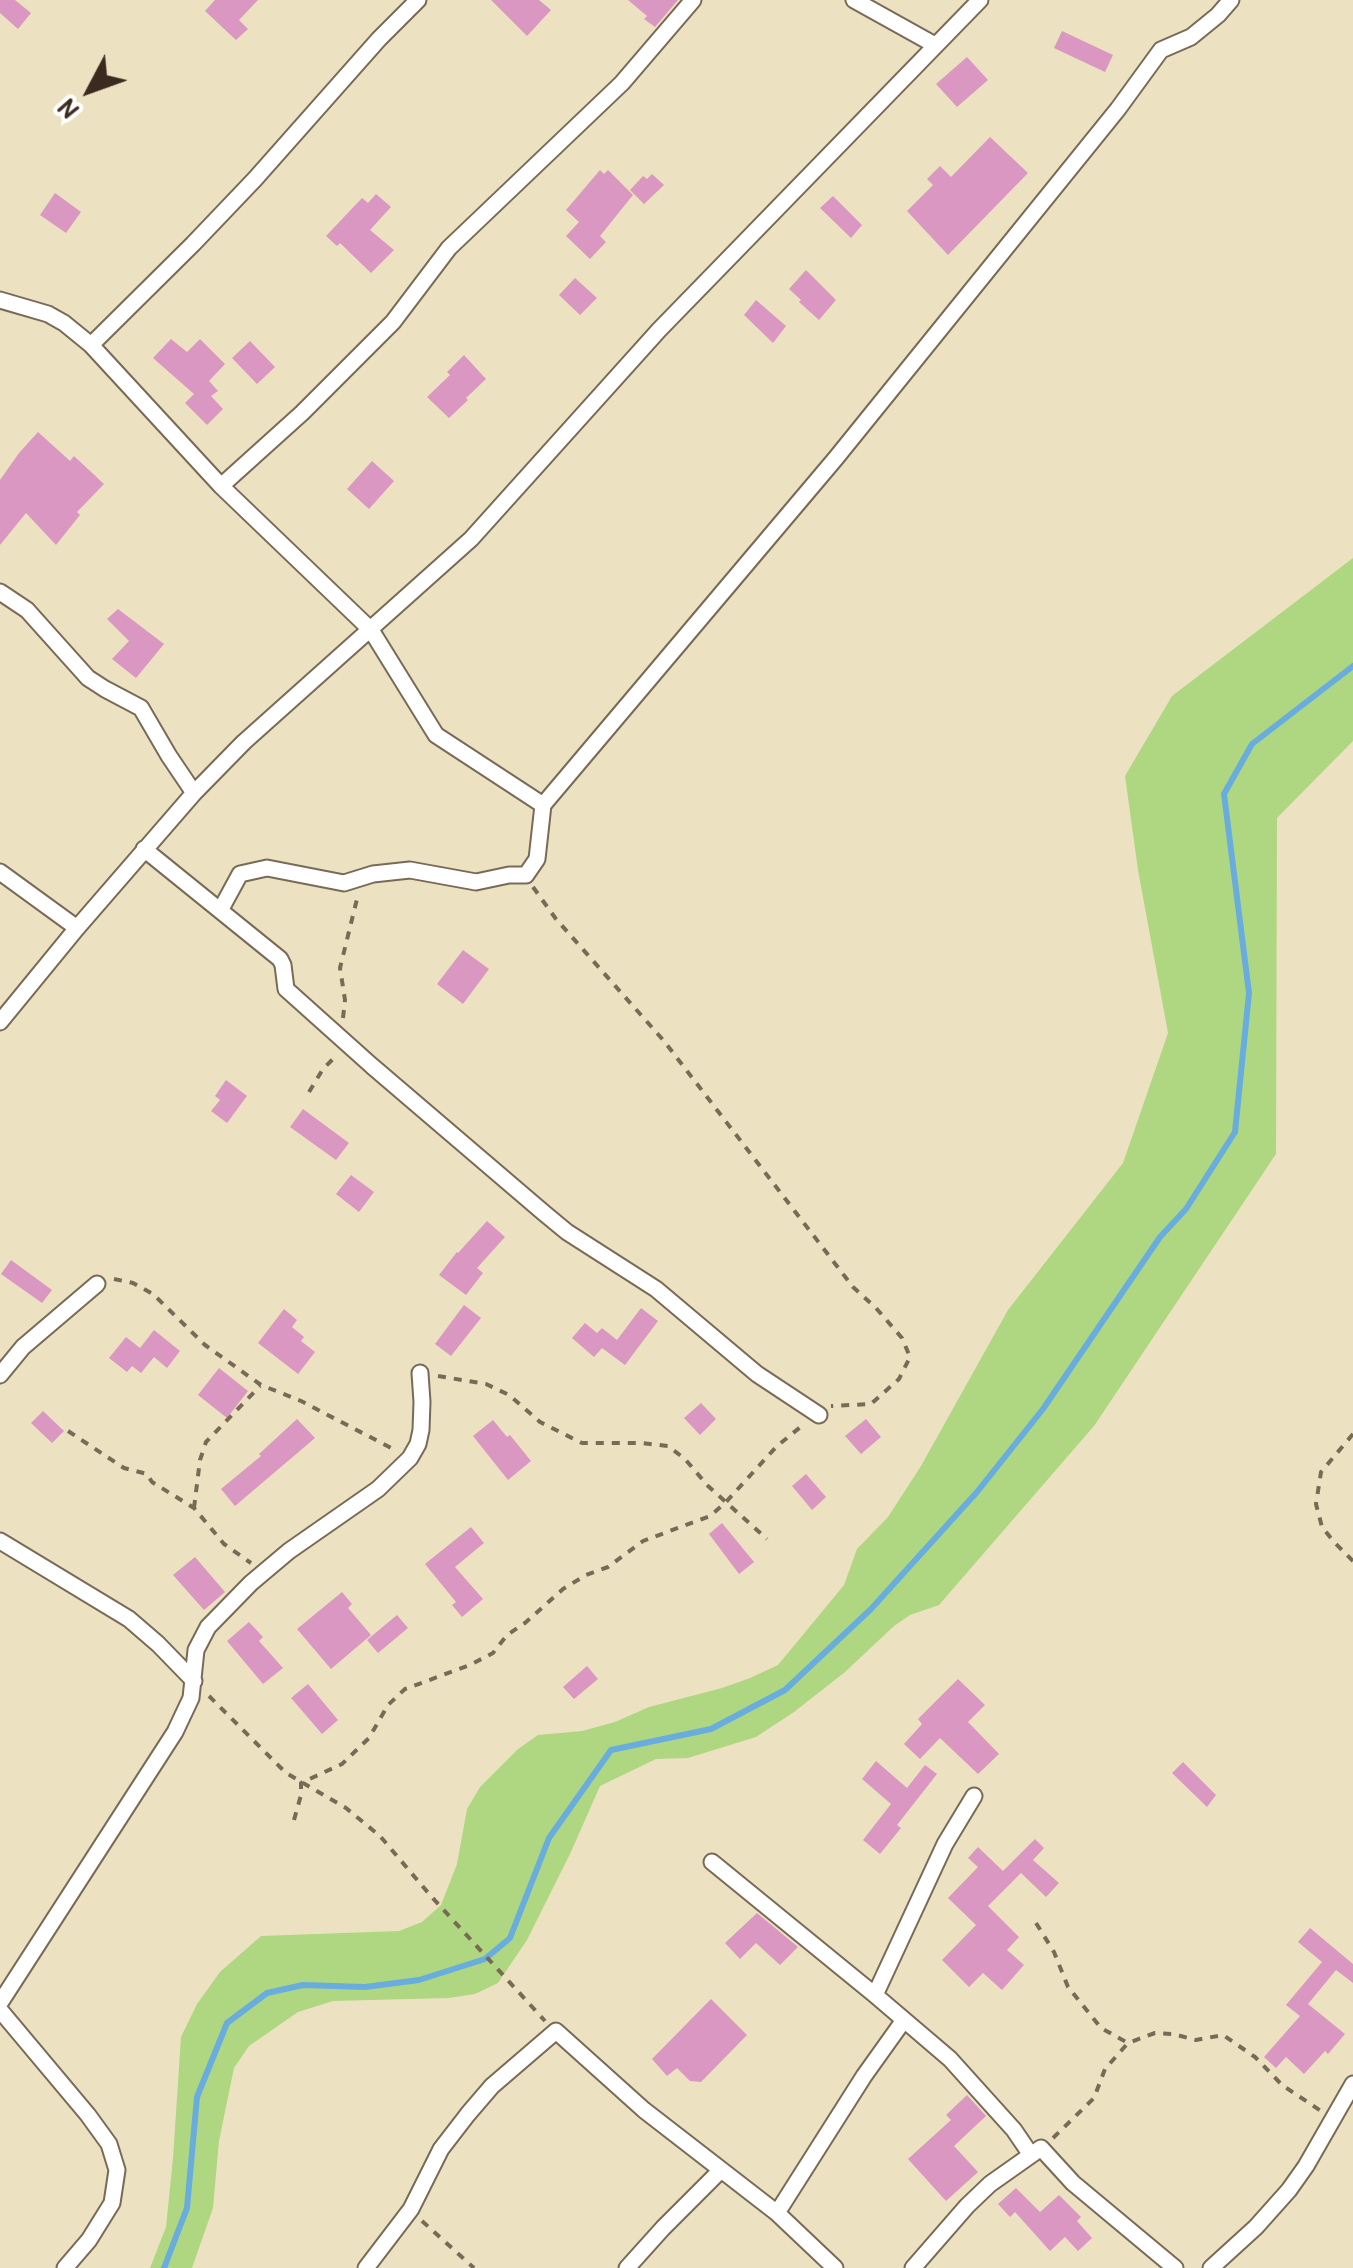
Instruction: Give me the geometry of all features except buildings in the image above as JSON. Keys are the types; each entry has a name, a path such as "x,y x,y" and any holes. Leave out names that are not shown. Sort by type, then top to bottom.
{"street":[{"path":"90,344 194,244 418,0"},
{"path":"221,486 393,322 449,248 622,83 694,0"},
{"path":"854,0 935,45"},
{"path":"0,1022 194,793 244,742 471,539 659,330 980,0"},
{"path":"221,910 240,874 267,868 344,882 410,870 476,882 526,875 537,859 544,805 836,458 1118,109 1161,50 1192,36 1231,0"},
{"path":"0,300 48,314 90,344 221,486 372,630 436,735 544,805"},
{"path":"0,592 27,610 88,678 142,708 194,793"},
{"path":"144,849 280,959 286,989 555,1222 656,1289 758,1374 819,1415"},
{"path":"0,872 77,928"},
{"path":"0,1375 32,1338 97,1284"},
{"path":"66,2268 112,2202 116,2170 109,2144 0,2006 175,1732 191,1698 196,1650 208,1627 263,1572 378,1489 410,1458 421,1430 420,1373"},
{"path":"0,1541 129,1619 194,1681"},
{"path":"876,1995 946,1844 974,1796"},
{"path":"712,1862 876,1995 963,2072 1036,2152 1175,2268"},
{"path":"777,2213 904,2020"},
{"path":"366,2268 410,2209 441,2150 468,2114 492,2086 556,2031 644,2110 777,2213 836,2268"},
{"path":"1211,2268 1276,2206 1306,2166 1353,2084"},
{"path":"913,2268 990,2184 1036,2152"},
{"path":"627,2268 721,2170"}],"path":[{"path":"309,1092 338,1054 345,1000 340,968 359,893 374,874"},
{"path":"301,1783 342,1764 369,1738 388,1705 404,1689 470,1665 493,1652 507,1635 563,1589 608,1567 643,1541 710,1516 777,1446 828,1406 871,1404 899,1379 910,1358 902,1338 853,1286 664,1041 540,900 526,875"},
{"path":"97,1284 120,1280 153,1294 205,1344 261,1385 301,1401 410,1458"},
{"path":"420,1373 486,1384 509,1395 540,1422 582,1443 668,1446 767,1539"},
{"path":"194,1508 206,1442 261,1385"},
{"path":"68,1431 124,1468 147,1474 152,1482 194,1508 224,1544 263,1572"},
{"path":"1353,1434 1321,1472 1316,1504 1322,1527 1353,1560"},
{"path":"194,1681 267,1756 301,1783 346,1808 380,1836 430,1896 556,2031"},
{"path":"294,1820 301,1783"},
{"path":"1036,1923 1054,1952 1068,1987 1101,2028 1128,2044"},
{"path":"1036,2152 1094,2098 1105,2069 1128,2044 1156,2033 1196,2040 1223,2035 1255,2058 1282,2085 1333,2120"},
{"path":"410,2209 474,2268"}],"green space":[{"path":"1353,558 1353,741 1277,818 1276,1154 1094,1426 939,1605 910,1615 894,1626 794,1712 756,1737 688,1758 656,1759 600,1786 527,1940 498,1983 475,1994 449,1998 333,2001 298,2012 249,2046 234,2068 219,2141 213,2208 192,2268 150,2268 166,2227 181,2037 197,2004 220,1972 261,1936 399,1931 422,1922 441,1905 457,1864 467,1809 480,1787 518,1749 538,1735 582,1731 615,1722 649,1707 722,1688 778,1665 844,1585 857,1549 888,1517 921,1466 1008,1310 1123,1163 1168,1033 1125,776 1172,696"}],"waterway":[{"path":"164,2268 187,2208 197,2097 227,2023 267,1993 303,1985 365,1987 419,1980 485,1959 510,1938 549,1838 611,1750 711,1729 785,1690 871,1609 977,1492 1043,1409 1160,1237 1186,1209 1235,1132 1249,993 1224,794 1252,744 1353,666"}]}
